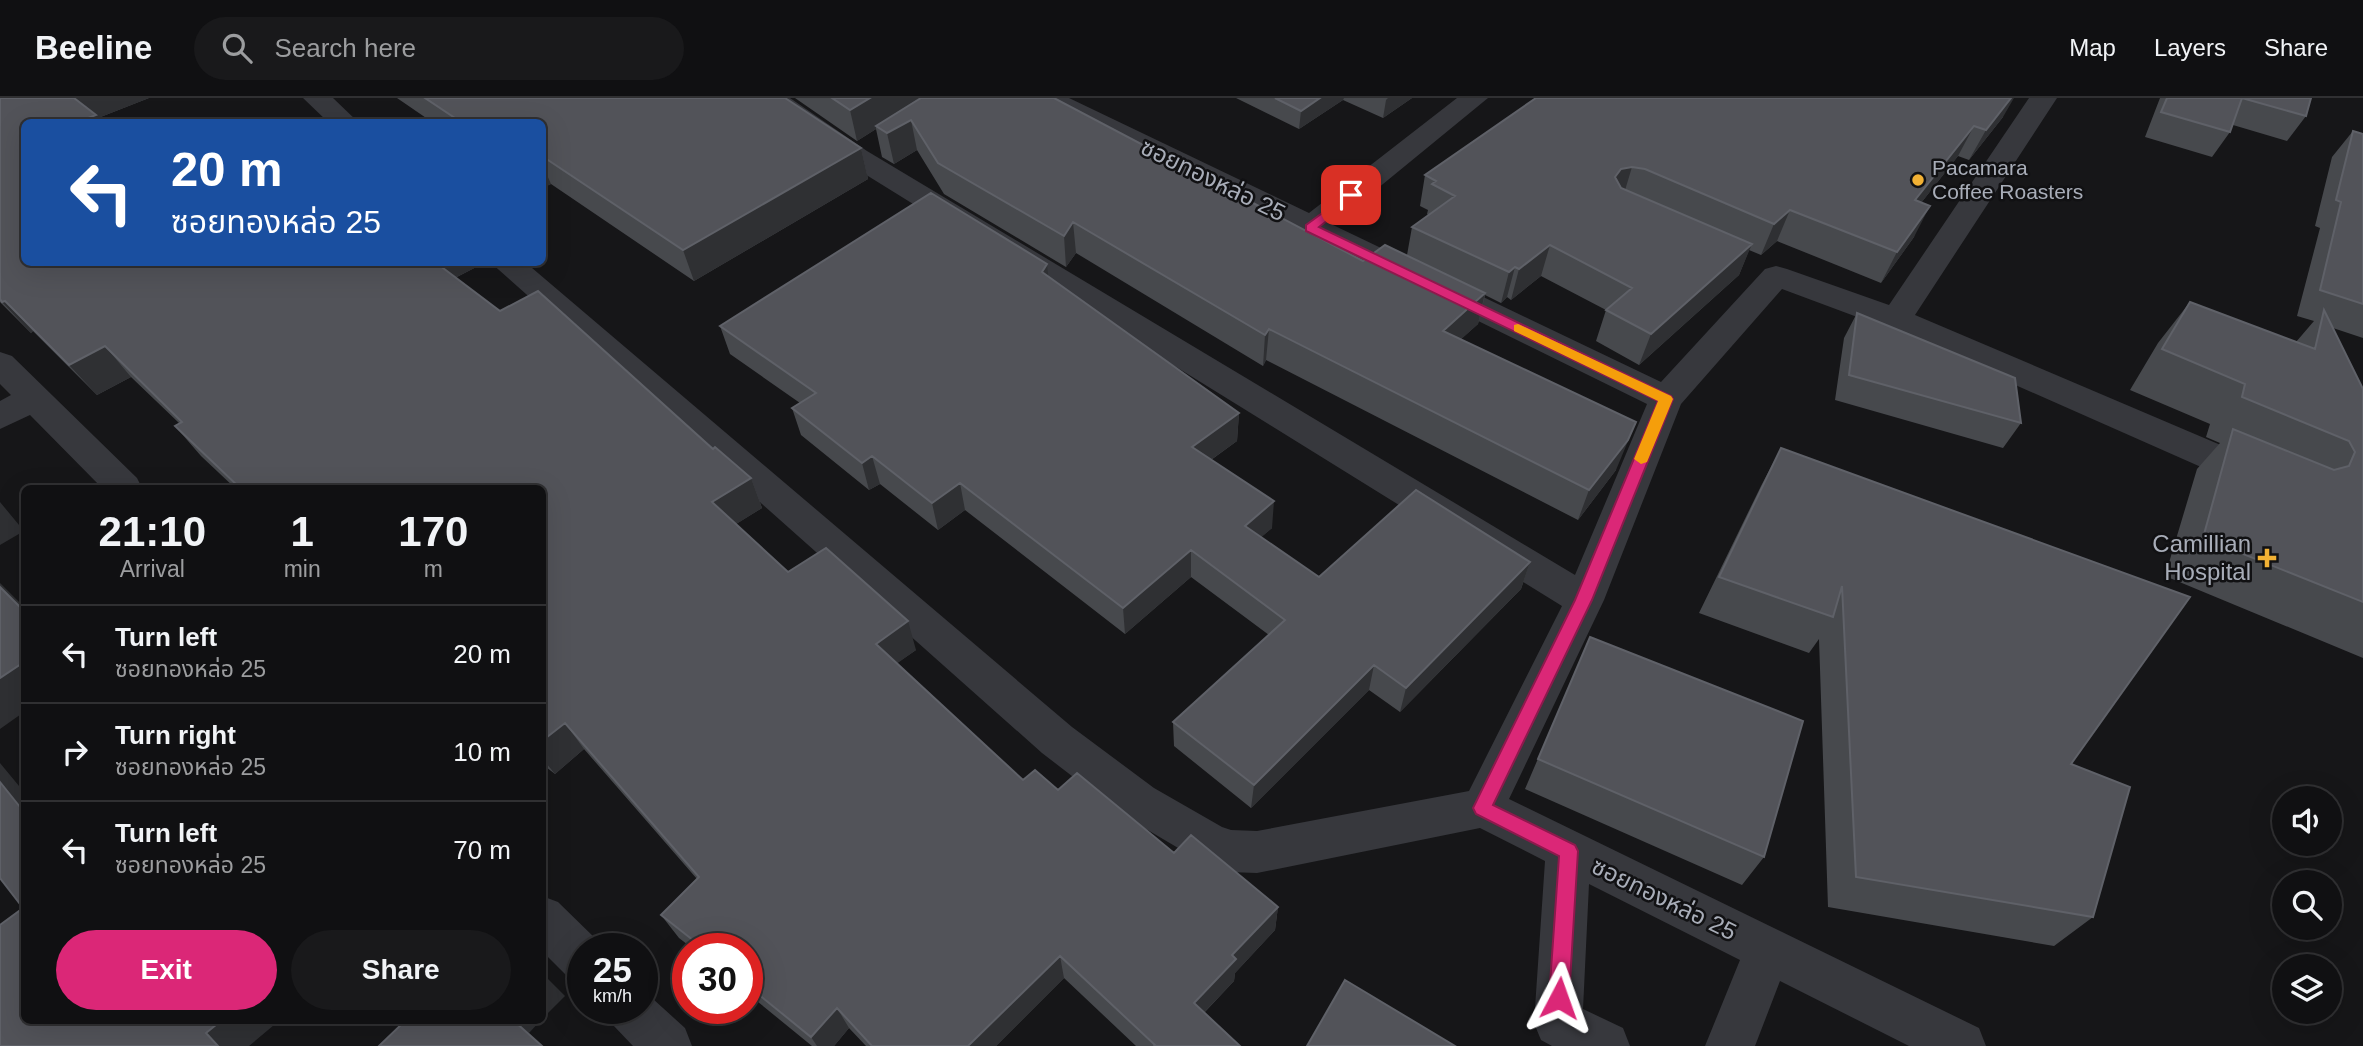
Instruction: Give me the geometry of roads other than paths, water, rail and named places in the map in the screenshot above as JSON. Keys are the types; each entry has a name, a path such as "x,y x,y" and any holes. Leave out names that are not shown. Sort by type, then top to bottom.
{"street":[{"path":"317,98 341,119"},
{"path":"772,98 868,149 1584,600"},
{"name":"ซอยทองหล่อ 25","path":"1047,98 1666,399"},
{"path":"1310,228 1474,98"},
{"path":"1896,319 2043,98"},
{"path":"510,266 1056,740 1139,802 1206,841 1229,851 1257,852 1482,808 1584,600 1666,399 1763,271 1896,319 2282,487"},
{"path":"0,364 121,485"},
{"path":"0,417 35,397"},
{"name":"ซอยทองหล่อ 25","path":"1482,808 1961,1046"},
{"path":"1568,851 1558,1023 1605,1046"},
{"path":"546,922 567,943"},
{"path":"1730,1046 1768,950"},
{"path":"646,1024 667,1046"}],"place":[{"name":"Pacamara Coffee Roasters","path":"1918,180"},
{"name":"Camillian Hospital","path":"2267,558"}]}
